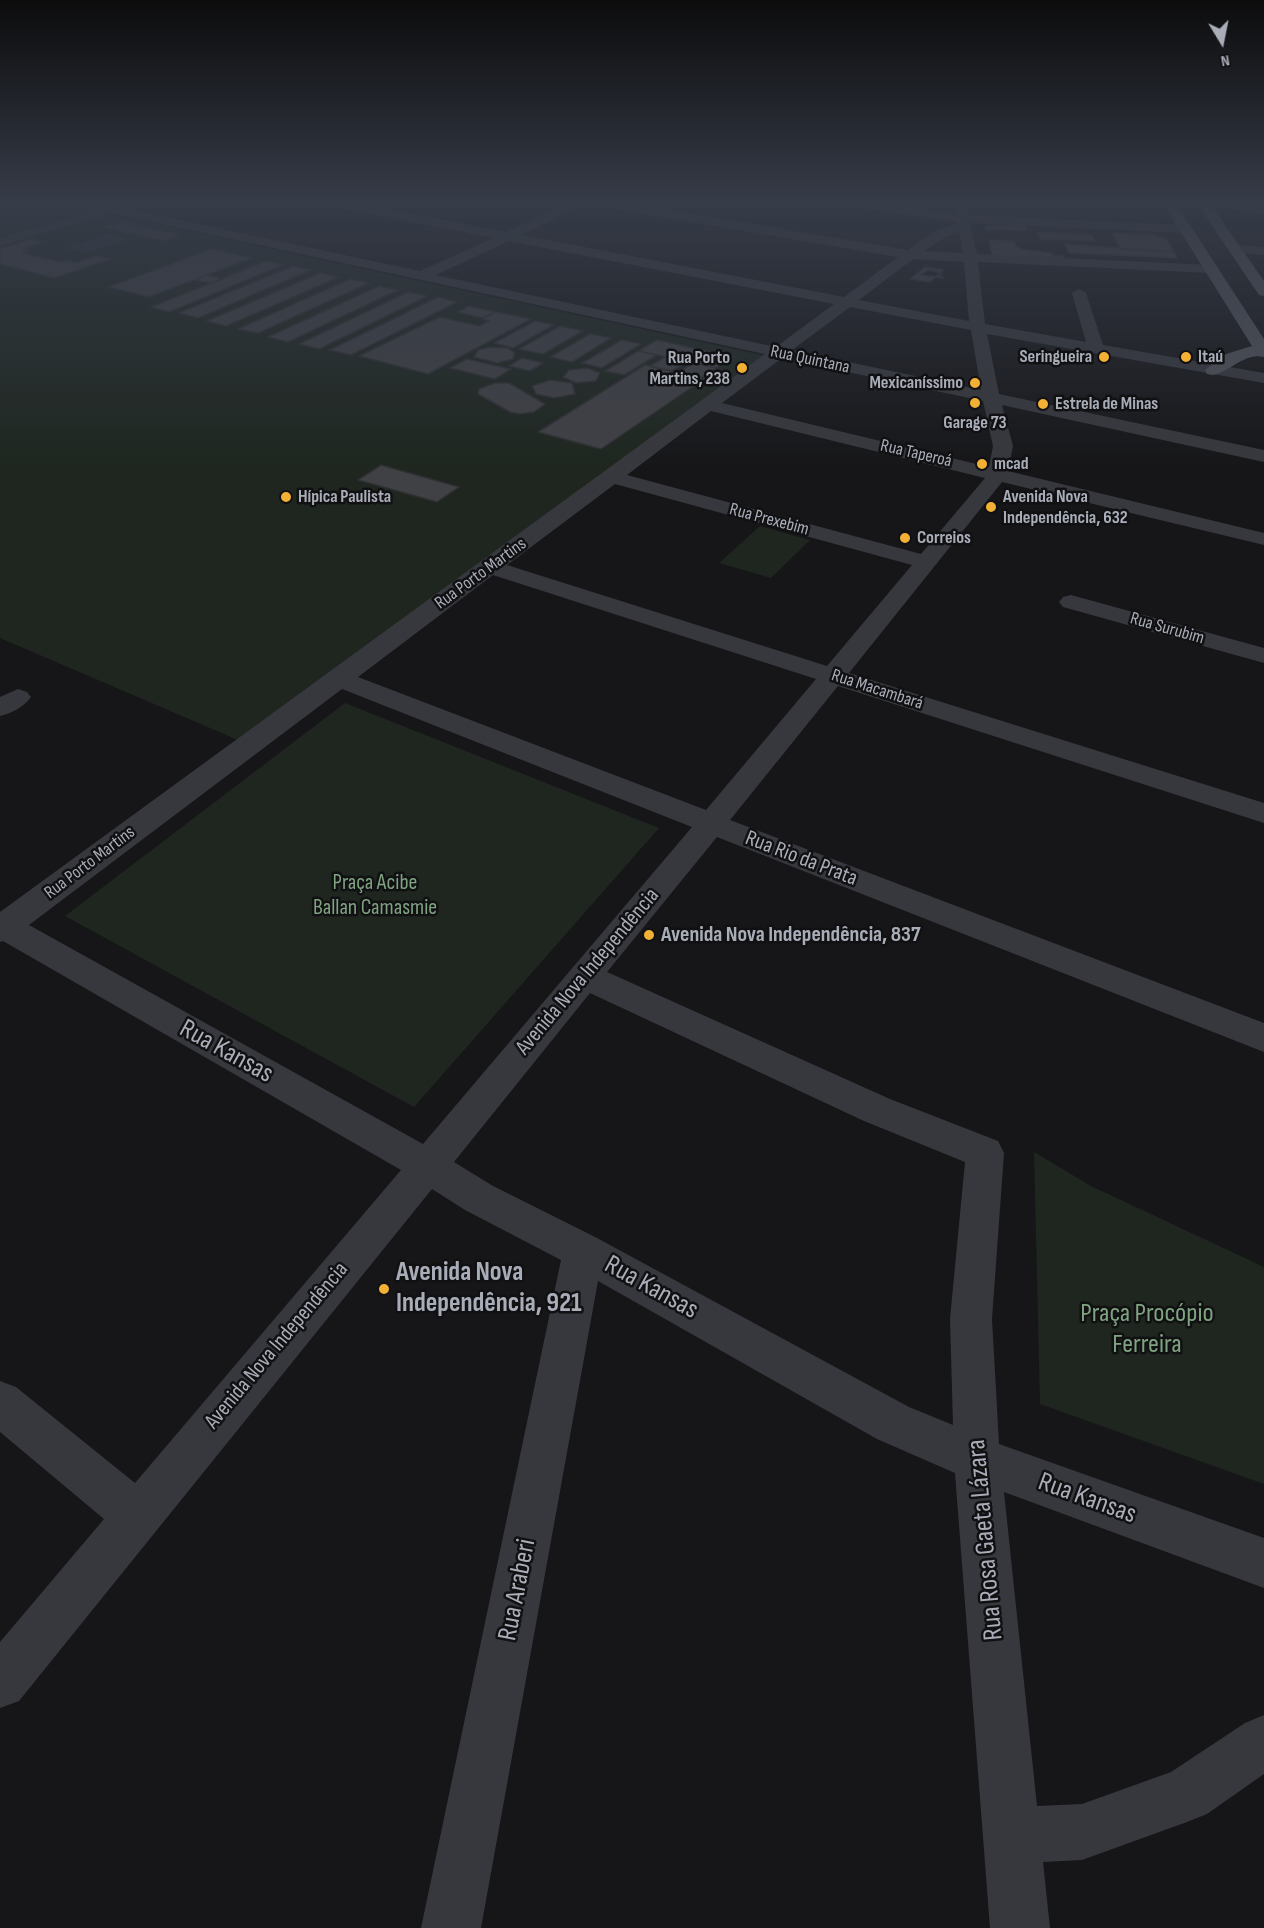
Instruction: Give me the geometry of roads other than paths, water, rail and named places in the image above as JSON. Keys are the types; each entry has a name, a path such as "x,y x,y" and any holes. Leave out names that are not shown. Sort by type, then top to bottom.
{"main road":[{"path":"1213,370 1232,358 1263,350 1226,292"}],"street":[{"name":"Rua Quintana","path":"491,292 1264,456"},
{"path":"795,292 1096,350 1264,378"},
{"name":"Rua Porto Martins","path":"1,927 860,292"},
{"path":"975,292 991,399 1003,446 998,474"},
{"path":"1079,293 1096,350"},
{"name":"Rua Taperoá","path":"708,405 1264,539"},
{"name":"Avenida Nova Independência","path":"0,1682 998,474"},
{"name":"Rua Prexebim","path":"611,477 927,562"},
{"name":"Rua Macambará","path":"490,567 1264,813"},
{"name":"Rua Surubim","path":"1071,602 1264,657"},
{"name":"Rua Rio da Prata","path":"339,679 1264,1038"},
{"name":"Rua Kansas","path":"1,927 426,1165 479,1198 583,1251 893,1422 977,1459 1264,1563"},
{"name":"Rua Rosa Gaeta Lázara","path":"584,976 877,1110 985,1153 971,1319 977,1459 1020,1928"},
{"name":"Rua Araberi","path":"451,1928 583,1251"},
{"path":"0,1403 137,1516"},
{"path":"1012,1836 1082,1832 1187,1794 1264,1742"}],"place":[{"name":"Seringueira","path":"1104,357"},
{"name":"Itaú","path":"1186,357"},
{"name":"Rua Porto Martins, 238","path":"742,368"},
{"name":"Mexicaníssimo","path":"975,383"},
{"name":"Garage 73","path":"975,403"},
{"name":"Estrela de Minas","path":"1043,404"},
{"name":"mcad","path":"982,464"},
{"name":"Hípica Paulista","path":"286,497"},
{"name":"Avenida Nova Independência, 632","path":"991,507"},
{"name":"Correios","path":"905,538"},
{"name":"Avenida Nova Independência, 837","path":"649,935"},
{"name":"Avenida Nova Independência, 921","path":"384,1289"}],"park label":[{"name":"Praça Acibe Ballan Camasmie","path":"375,896"},
{"name":"Praça Procópio Ferreira","path":"1147,1330"}]}
